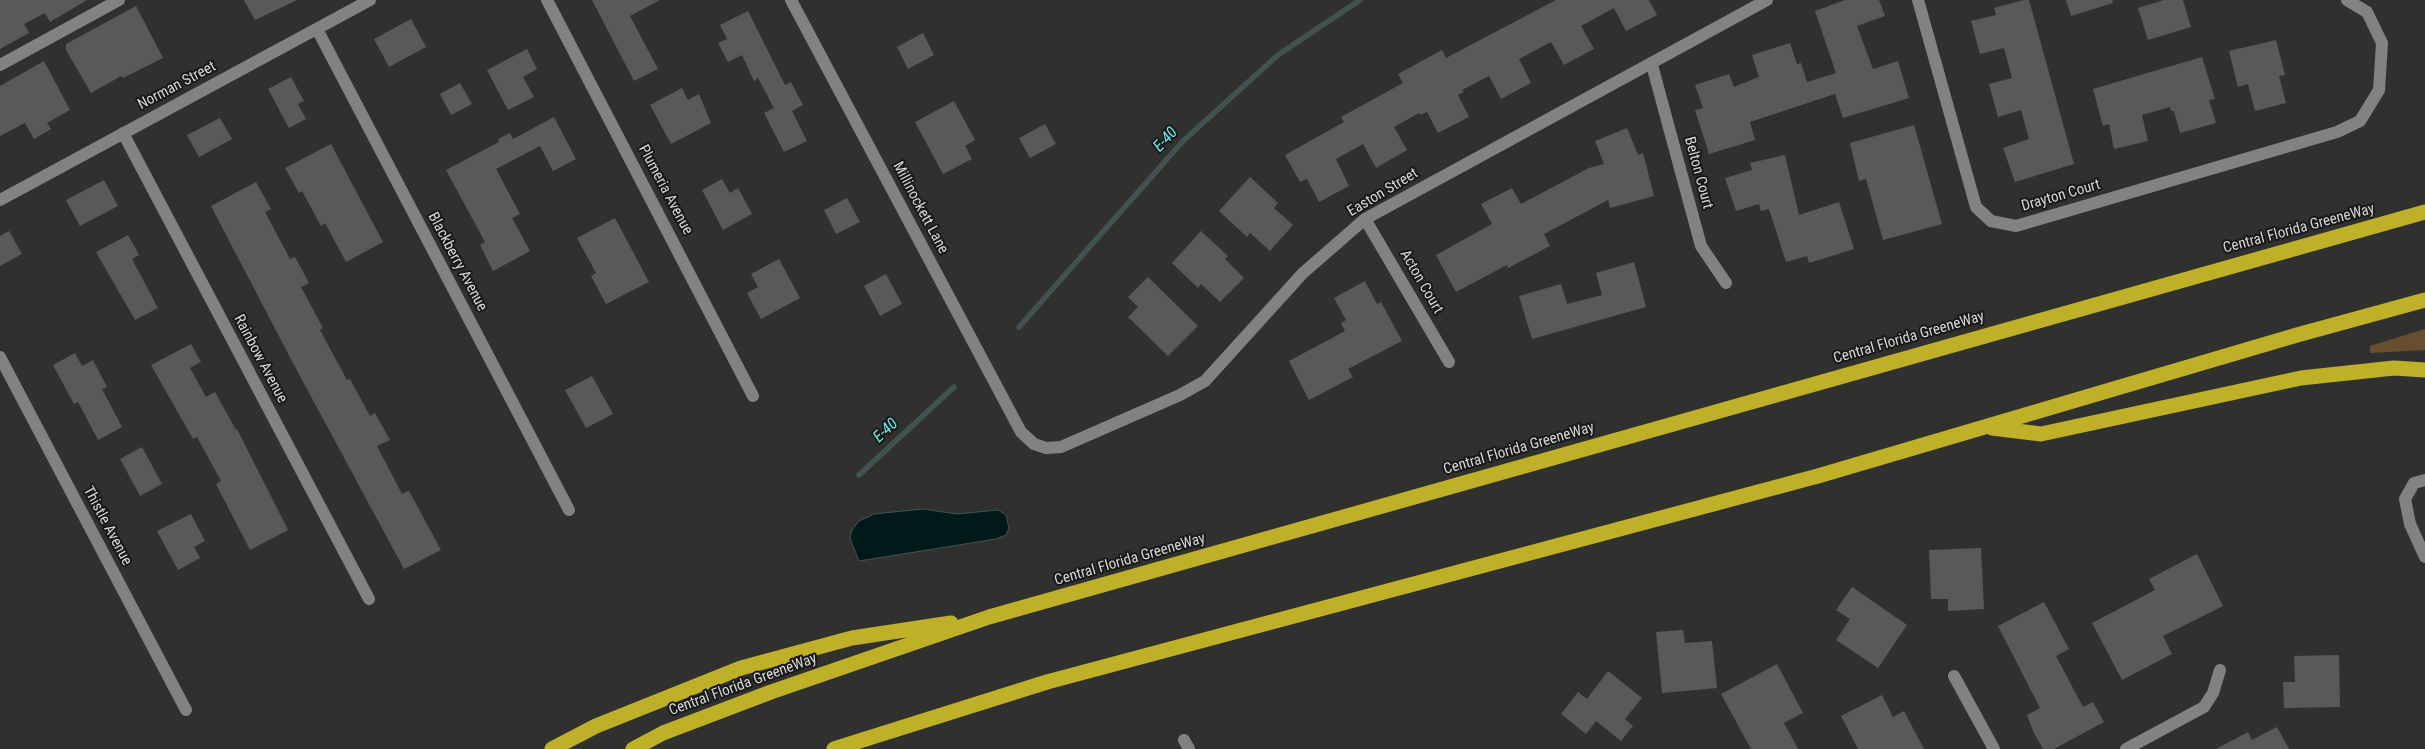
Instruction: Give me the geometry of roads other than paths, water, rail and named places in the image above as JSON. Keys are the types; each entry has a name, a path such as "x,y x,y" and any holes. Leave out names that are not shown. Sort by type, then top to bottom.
{"highway":[{"name":"Central Florida GreeneWay","path":"633,749 663,733 771,692 989,617 2425,212"},
{"path":"834,749 1047,682 1818,476 2297,334 2425,300"},
{"path":"1985,427 2041,434 2301,378 2394,368 2425,370"},
{"path":"552,749 596,726 658,700 770,659 852,638 989,617"}],"street":[{"path":"0,65 119,0"},
{"name":"Norman Street","path":"0,200 370,0"},
{"name":"Plumeria Avenue","path":"547,0 753,396"},
{"name":"Millinockett Lane","path":"791,0 1021,432"},
{"name":"Easton Street","path":"1021,432 1034,444 1046,448 1061,447 1180,395 1204,381 1303,272 1365,219 1652,65 1767,0"},
{"name":"Drayton Court","path":"1918,0 1976,207 1991,221 2016,226 2338,132 2360,121 2379,90 2382,43 2367,12 2347,0"},
{"name":"Blackberry Avenue","path":"317,29 569,510"},
{"name":"Belton Court","path":"1652,65 1701,246 1726,283"},
{"name":"Rainbow Avenue","path":"123,133 368,599"},
{"name":"Acton Court","path":"1365,219 1449,362"},
{"name":"Thistle Avenue","path":"0,357 186,710"},
{"path":"2425,480 2414,483 2405,499 2410,524 2425,556"},
{"path":"2126,749 2204,707 2213,693 2220,670"},
{"path":"1954,676 1994,749"}],"water":[{"path":"923,509 957,514 998,510 1006,515 1009,528 1006,535 996,539 859,561 850,538 852,530 859,521 874,514"}],"waterway":[{"name":"E-40","path":"1019,327 1183,141 1278,55 1360,0"},
{"name":"E-40","path":"859,475 954,387"}]}
